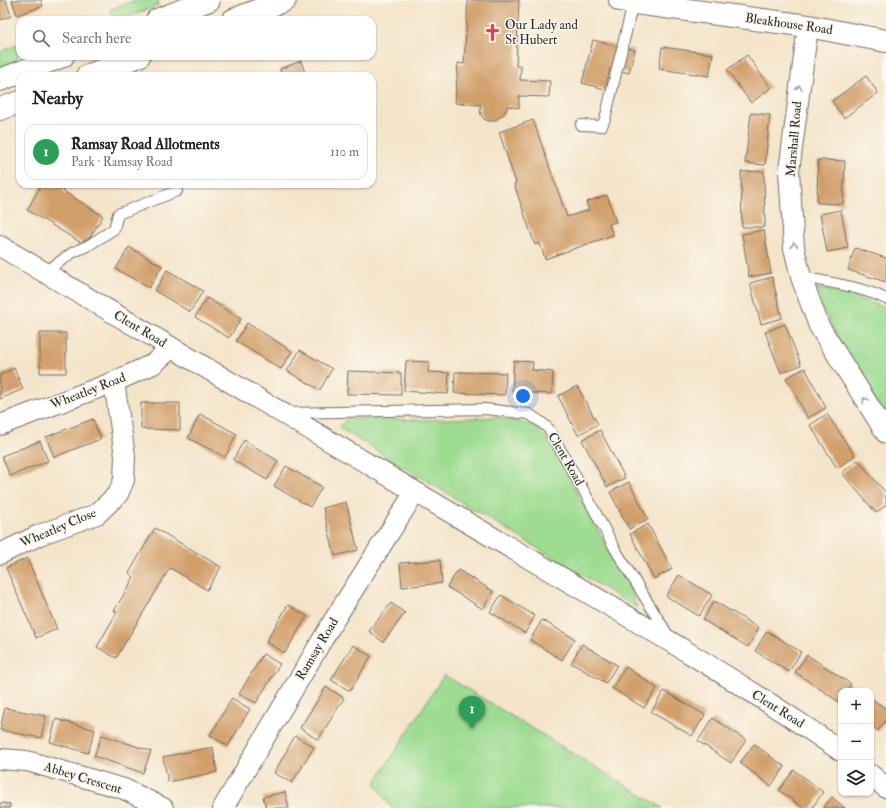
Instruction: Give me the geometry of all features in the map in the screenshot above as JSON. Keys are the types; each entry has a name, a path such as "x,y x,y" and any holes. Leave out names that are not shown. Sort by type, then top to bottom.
{"main road":[{"path":"167,16 209,0"},
{"path":"243,16 285,0"},
{"name":"Bleakhouse Road","path":"627,2 808,26 886,41"},
{"path":"21,72 52,60"},
{"path":"97,72 129,60"},
{"path":"0,80 16,74"},
{"path":"0,109 16,103"}],"street":[{"name":"Marshall Road","path":"808,26 789,172 794,248 801,277 819,326 886,433"},
{"name":"Clent Road","path":"0,246 280,413 673,643 838,749"},
{"name":"Wheatley Road","path":"0,425 114,382 153,364 171,348"},
{"name":"Wheatley Close","path":"0,554 39,535 97,514 118,494 124,480 125,456 114,382"},
{"name":"Ramsay Road","path":"223,808 334,620 415,492"},
{"name":"Abbey Crescent","path":"0,759 27,761 124,789 163,808"},
{"path":"874,778 886,788"}],"lane":[{"path":"581,126 602,126 605,119 627,2"},
{"path":"45,272 72,253 89,245 114,228 118,214 177,191"},
{"path":"801,277 838,284 880,296 886,300"},
{"name":"Clent Road","path":"280,413 484,409 529,414 549,429 615,549 673,643"}],"green space":[{"path":"135,0 159,0 158,5 130,16 113,16 110,10"},
{"path":"16,45 16,60 0,67 0,52"},
{"path":"817,288 848,295 886,308 886,416 870,395 824,312"},
{"path":"497,417 535,426 549,442 630,589 637,608 339,428 347,418 421,420"},
{"path":"444,675 663,808 391,808 375,783"}],"building":[{"path":"0,0 6,0 11,16 0,20"},
{"path":"12,0 41,0 43,6 17,15"},
{"name":"Our Lady and St Hubert","path":"468,0 519,0 516,66 521,66 520,80 550,81 549,97 519,96 519,108 508,106 504,114 494,121 484,119 481,115 481,105 455,103 458,63 464,64"},
{"path":"593,40 635,50 629,73 610,68 605,89 582,83"},
{"path":"662,47 713,54 709,76 659,69"},
{"path":"747,55 771,88 751,103 727,70"},
{"path":"301,61 305,72 281,72 280,69"},
{"path":"866,76 878,93 844,118 832,101"},
{"path":"751,113 770,115 765,165 745,163"},
{"path":"533,120 567,217 589,210 586,202 607,195 616,222 609,224 613,235 545,259 540,243 535,245 514,184 516,183 499,132"},
{"path":"818,160 845,161 843,204 817,203"},
{"path":"764,171 765,227 742,227 741,172"},
{"path":"40,188 65,188 63,191 103,216 85,245 27,210"},
{"path":"841,210 848,248 827,252 820,214"},
{"path":"764,230 771,273 749,277 742,234"},
{"path":"129,247 162,266 149,288 116,269"},
{"path":"855,248 886,258 886,282 848,270"},
{"path":"167,270 203,291 190,312 155,291"},
{"path":"772,277 782,318 761,324 750,283"},
{"path":"207,298 241,319 229,338 195,317"},
{"path":"247,323 292,351 281,369 236,341"},
{"path":"785,324 801,365 781,373 765,332"},
{"path":"40,333 66,333 66,373 40,373"},
{"path":"300,350 332,369 320,390 287,371"},
{"path":"406,361 429,362 428,372 449,373 448,394 404,391"},
{"path":"514,361 533,362 532,370 553,372 552,394 512,392"},
{"path":"14,368 23,389 0,399 0,375"},
{"path":"805,368 826,408 808,418 786,378"},
{"path":"348,371 401,373 401,395 347,394"},
{"path":"455,372 506,373 505,395 454,393"},
{"path":"577,386 598,424 578,435 558,396"},
{"path":"141,403 180,403 180,430 141,429"},
{"path":"200,414 237,434 225,457 188,438"},
{"path":"827,414 855,456 837,468 810,425"},
{"path":"93,419 101,439 54,457 46,437"},
{"path":"600,430 625,478 607,487 582,440"},
{"path":"244,440 278,461 267,480 233,460"},
{"path":"40,441 48,461 10,476 2,456"},
{"path":"858,460 886,493 886,505 876,513 842,473"},
{"path":"286,466 322,487 310,507 274,486"},
{"path":"629,482 648,519 629,529 610,492"},
{"path":"346,502 358,550 335,556 323,508"},
{"path":"648,524 672,569 654,579 630,534"},
{"path":"155,528 221,567 207,590 170,568 116,658 97,647 117,612 114,611 134,577 129,573"},
{"path":"27,558 57,629 36,638 6,568"},
{"path":"440,560 442,583 402,587 400,563"},
{"path":"458,570 493,591 483,609 447,587"},
{"path":"679,575 712,595 699,616 666,596"},
{"path":"501,595 535,616 525,633 490,612"},
{"path":"714,601 759,628 748,647 703,620"},
{"path":"391,603 405,613 383,642 369,631"},
{"path":"288,605 307,616 285,653 266,642"},
{"path":"542,620 575,639 562,660 530,640"},
{"path":"767,631 801,652 789,672 755,651"},
{"path":"582,644 617,665 606,683 571,663"},
{"path":"353,645 371,656 350,691 331,680"},
{"path":"263,654 280,664 256,703 239,694"},
{"path":"807,655 851,684 849,688 838,688 838,701 795,672"},
{"path":"626,667 657,688 644,708 612,688"},
{"path":"326,687 344,698 318,740 300,728"},
{"path":"664,691 705,715 692,736 651,712"},
{"path":"232,698 250,709 228,746 210,735"},
{"path":"874,700 886,709 886,720 878,731 874,728"},
{"path":"5,708 46,716 41,738 0,730"},
{"path":"713,718 746,740 731,763 698,741"},
{"path":"56,719 95,730 88,753 50,742"},
{"path":"102,735 151,751 143,773 94,756"},
{"path":"295,736 314,747 292,783 274,773"},
{"path":"754,744 785,767 771,786 740,763"},
{"path":"213,747 217,772 168,782 163,757"},
{"path":"794,770 823,792 812,808 803,808 779,790"},
{"path":"285,792 289,808 266,808 263,797"},
{"path":"832,797 845,808 823,808"},
{"path":"0,803 10,804 9,808 0,808"}],"place":[{"name":"Our Lady and St Hubert","path":"492,32"},
{"name":"Ramsay Road Allotments","path":"472,729"}]}
